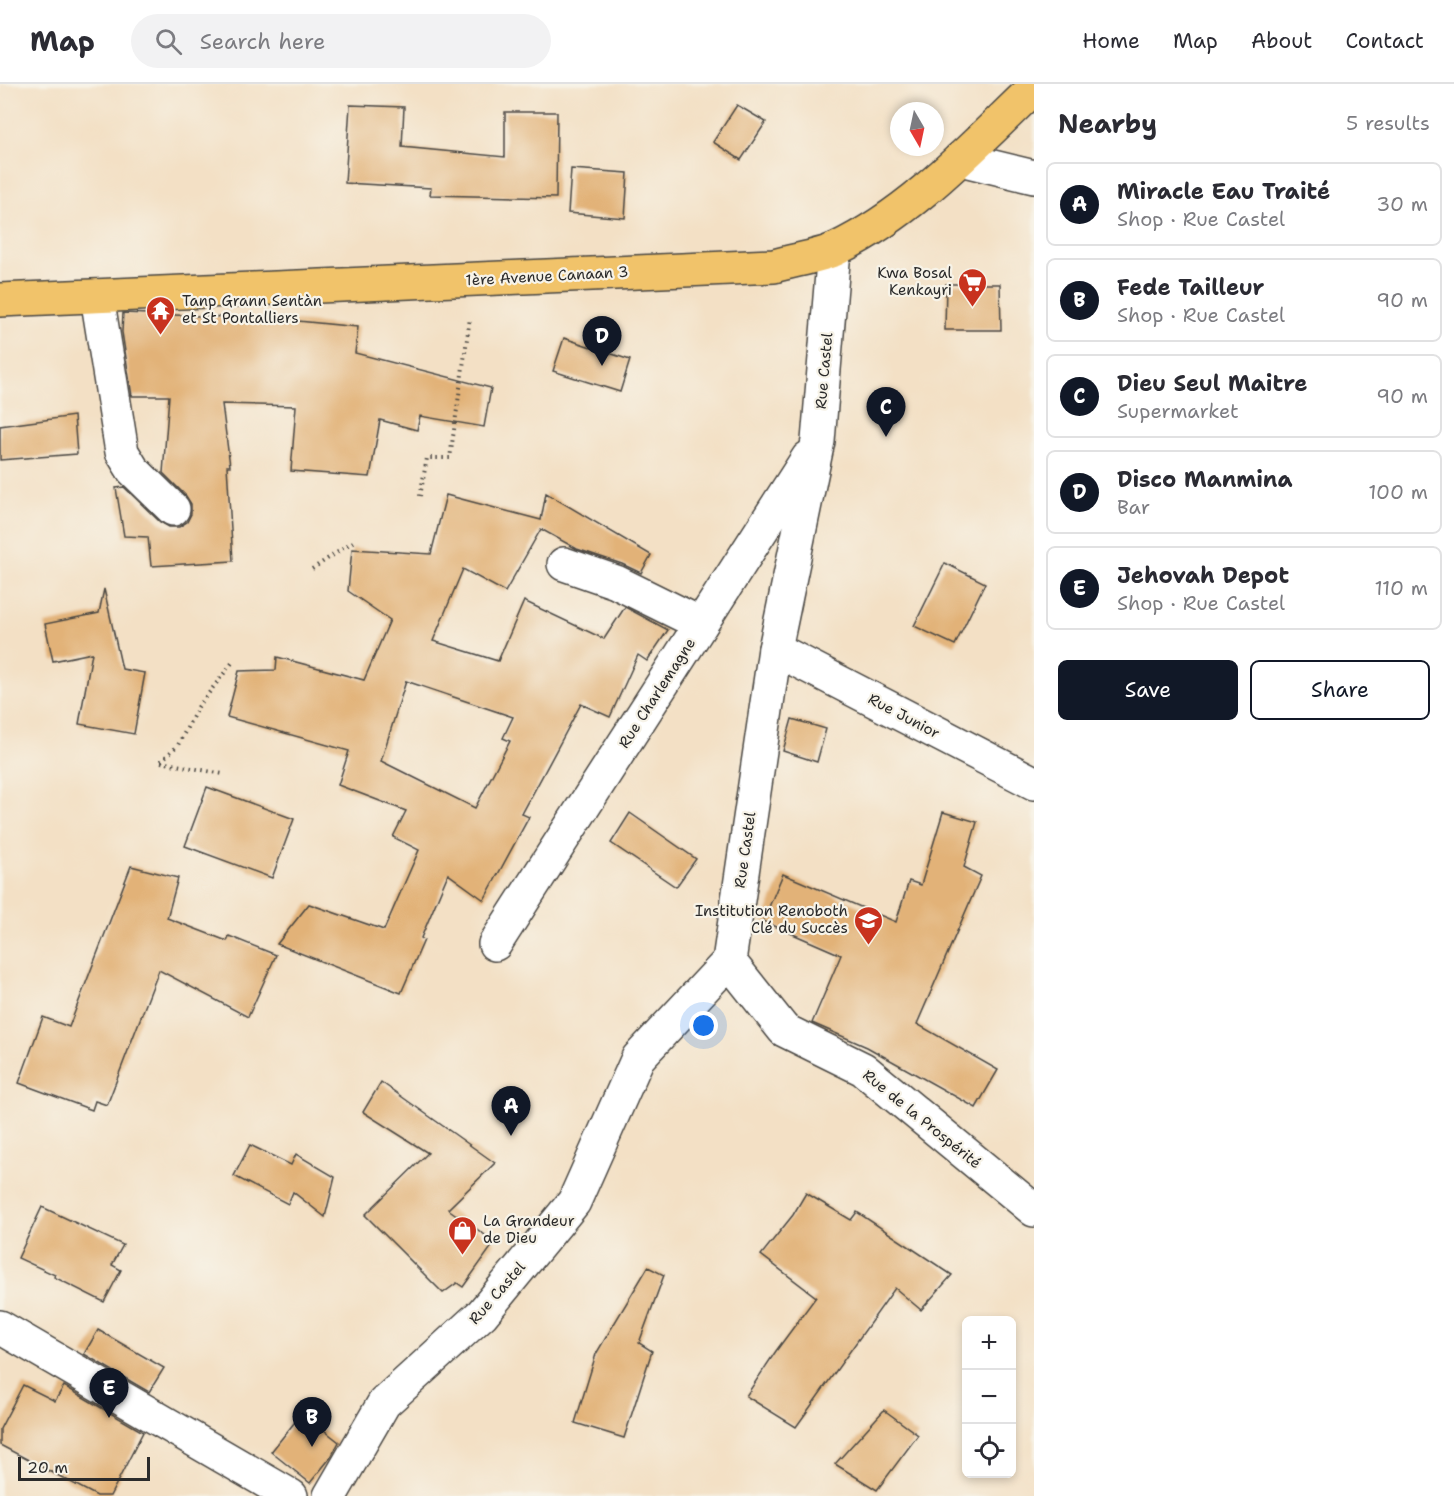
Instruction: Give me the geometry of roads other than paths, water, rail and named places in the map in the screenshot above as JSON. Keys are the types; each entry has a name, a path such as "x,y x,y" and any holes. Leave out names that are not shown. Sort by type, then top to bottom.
{"main road":[{"name":"1ère Avenue Canaan 3","path":"0,300 774,266 834,250 895,214 960,159 1034,88"}],"street":[{"path":"960,159 1034,177"},
{"name":"Rue Castel","path":"330,1496 384,1402 482,1314 574,1202 638,1058 729,961 775,649 818,441 834,250"},
{"path":"97,296 122,452 133,470 173,509"},
{"name":"Rue Charlemagne","path":"495,944 818,441"},
{"path":"564,564 616,582 701,624"},
{"name":"Rue Junior","path":"775,649 1034,783"},
{"name":"Rue de la Prospérité","path":"729,961 784,1030 863,1070 1034,1210"},
{"path":"0,1327 291,1496"}],"place":[{"name":"Kwa Bosal Kenkayri","path":"973,308"},
{"name":"Tanp Grann Sentàn et St Pontalliers","path":"161,336"},
{"name":"Disco Manmina","path":"602,366"},
{"name":"Dieu Seul Maitre","path":"886,437"},
{"name":"Institution Renoboth Clé du Succès","path":"869,946"},
{"name":"Miracle Eau Traité","path":"511,1136"},
{"name":"La Grandeur de Dieu","path":"462,1256"},
{"name":"Jehovah Depot","path":"109,1418"},
{"name":"Fede Tailleur","path":"312,1447"}]}
